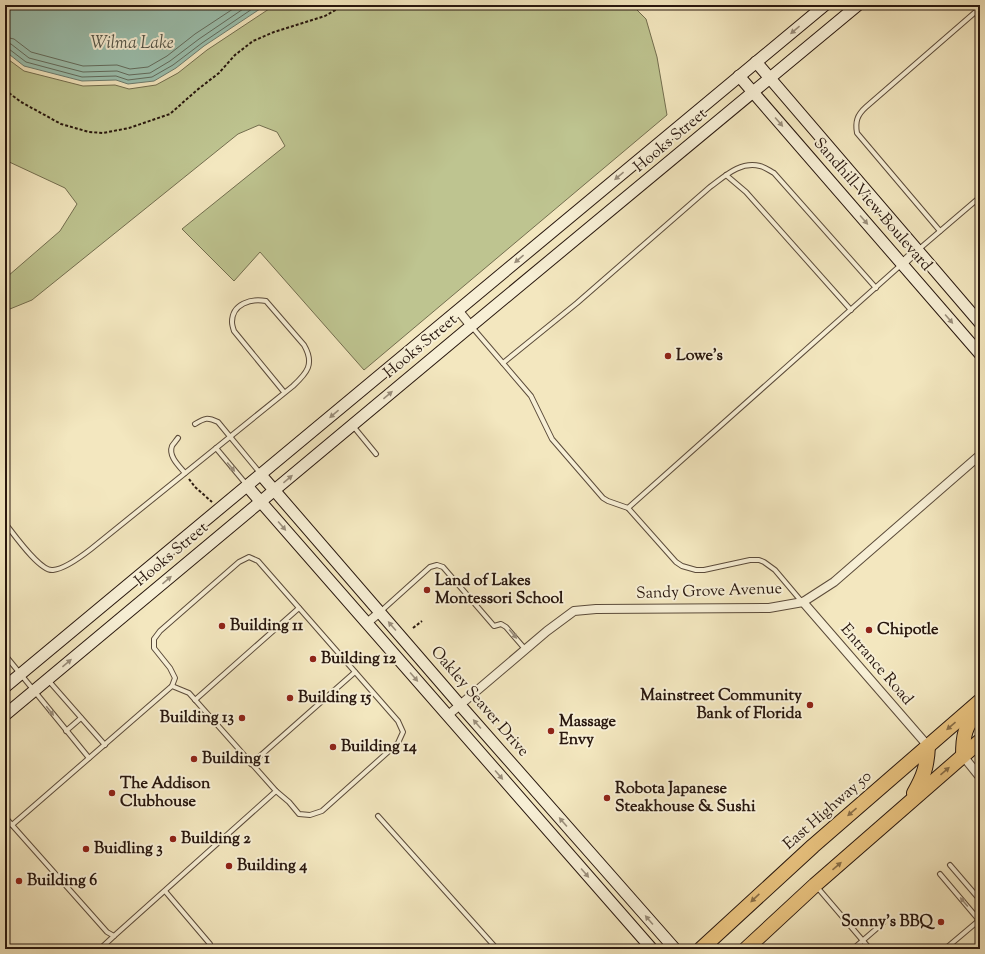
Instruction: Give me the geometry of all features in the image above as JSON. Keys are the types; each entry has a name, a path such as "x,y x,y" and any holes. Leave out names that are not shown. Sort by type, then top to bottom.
{"highway":[{"name":"East Highway 50","path":"701,949 813,846 980,701"},
{"path":"963,756 963,741 967,724 980,706"},
{"path":"746,949 815,885 980,741"},
{"path":"906,805 923,778 927,762 928,746"}],"street":[{"name":"Hooks Street","path":"5,688 825,5"},
{"name":"Hooks Street","path":"5,715 858,5"},
{"name":"Sandhill View Boulevard","path":"756,62 980,323"},
{"name":"Sandhill View Boulevard","path":"739,76 980,354"},
{"path":"902,264 917,250"},
{"path":"458,310 471,326"},
{"name":"Sandy Grove Avenue","path":"447,716 525,649 574,611 596,609 769,608 803,602 834,582 980,455"},
{"name":"Oakley Seaver Drive","path":"261,475 460,705 675,949"},
{"name":"Oakley Seaver Drive","path":"247,486 652,949"},
{"name":"Entrance Road","path":"803,602 928,746"},
{"path":"367,623 380,612"},
{"path":"963,756 980,777"}],"lane":[{"path":"940,231 857,133 856,124 859,114 866,107 980,8"},
{"path":"503,363 576,303 710,187 743,165 760,166 774,173 876,288"},
{"path":"726,175 746,192 851,310"},
{"path":"917,250 980,197"},
{"path":"628,508 902,264"},
{"path":"5,523 37,561 52,571 60,568 74,561 91,549 302,378 308,369 310,359 309,353 304,345 266,301 251,300 243,303 236,309 232,320 234,331 284,392"},
{"path":"471,326 531,396 552,440 604,498 608,501 628,508 676,562 682,566 696,570 704,570 750,560 759,560 775,570 803,602"},
{"path":"195,424 204,418 210,418 218,422 261,475"},
{"path":"352,426 376,454"},
{"path":"178,438 172,447 172,454 174,461 185,473"},
{"path":"216,448 247,486"},
{"path":"12,825 172,686 175,678 170,668 154,648 154,639 160,630 239,562 249,557 258,561 398,721 403,732 398,743 322,811 310,815 298,814 289,802 276,791 189,693 172,686"},
{"path":"380,612 430,567 434,565 441,565 494,626 501,624 506,627 525,649"},
{"path":"195,700 299,608"},
{"path":"5,655 89,758"},
{"path":"252,764 355,672"},
{"path":"48,679 104,745"},
{"path":"66,731 81,718"},
{"path":"100,949 276,791"},
{"path":"378,816 497,949"},
{"path":"5,817 107,932 114,936"},
{"path":"950,865 980,900"},
{"path":"940,874 978,920 945,949"},
{"path":"815,885 870,949"},
{"path":"165,891 210,944 210,949"},
{"path":"853,949 883,923"}],"path":[{"path":"5,90 21,102 61,124 89,132 103,133 129,128 170,114 219,73 234,54 253,41 274,32 325,16 344,5"},
{"path":"189,479 195,487 212,502"},
{"path":"413,628 422,621"}],"green space":[{"path":"275,5 632,5 646,19 657,57 667,115 364,370 260,252 234,281 182,229 285,146 277,132 259,125 238,134 32,300 5,311 5,274 8,276 60,231 77,204 65,188 5,160 5,57 24,71 83,86 115,85 129,89 156,85 178,73 207,50"}],"water":[{"name":"Wilma Lake","path":"5,5 266,5 204,46 176,68 154,81 128,84 116,80 82,81 24,66 5,51"}],"place":[{"name":"Lowe's","path":"668,356"},
{"name":"Land of Lakes Montessori School","path":"427,590"},
{"name":"Building 11","path":"222,626"},
{"name":"Chipotle","path":"869,630"},
{"name":"Building 12","path":"313,659"},
{"name":"Building 15","path":"290,698"},
{"name":"Mainstreet Community Bank of Florida","path":"810,705"},
{"name":"Building 13","path":"242,718"},
{"name":"Massage Envy","path":"551,731"},
{"name":"Building 14","path":"333,747"},
{"name":"Building 1","path":"194,759"},
{"name":"The Addison Clubhouse","path":"112,793"},
{"name":"Robota Japanese Steakhouse & Sushi","path":"607,798"},
{"name":"Building 2","path":"173,839"},
{"name":"Buidling 3","path":"86,849"},
{"name":"Building 4","path":"229,866"},
{"name":"Building 6","path":"19,881"},
{"name":"Sonny's BBQ","path":"941,922"}]}
